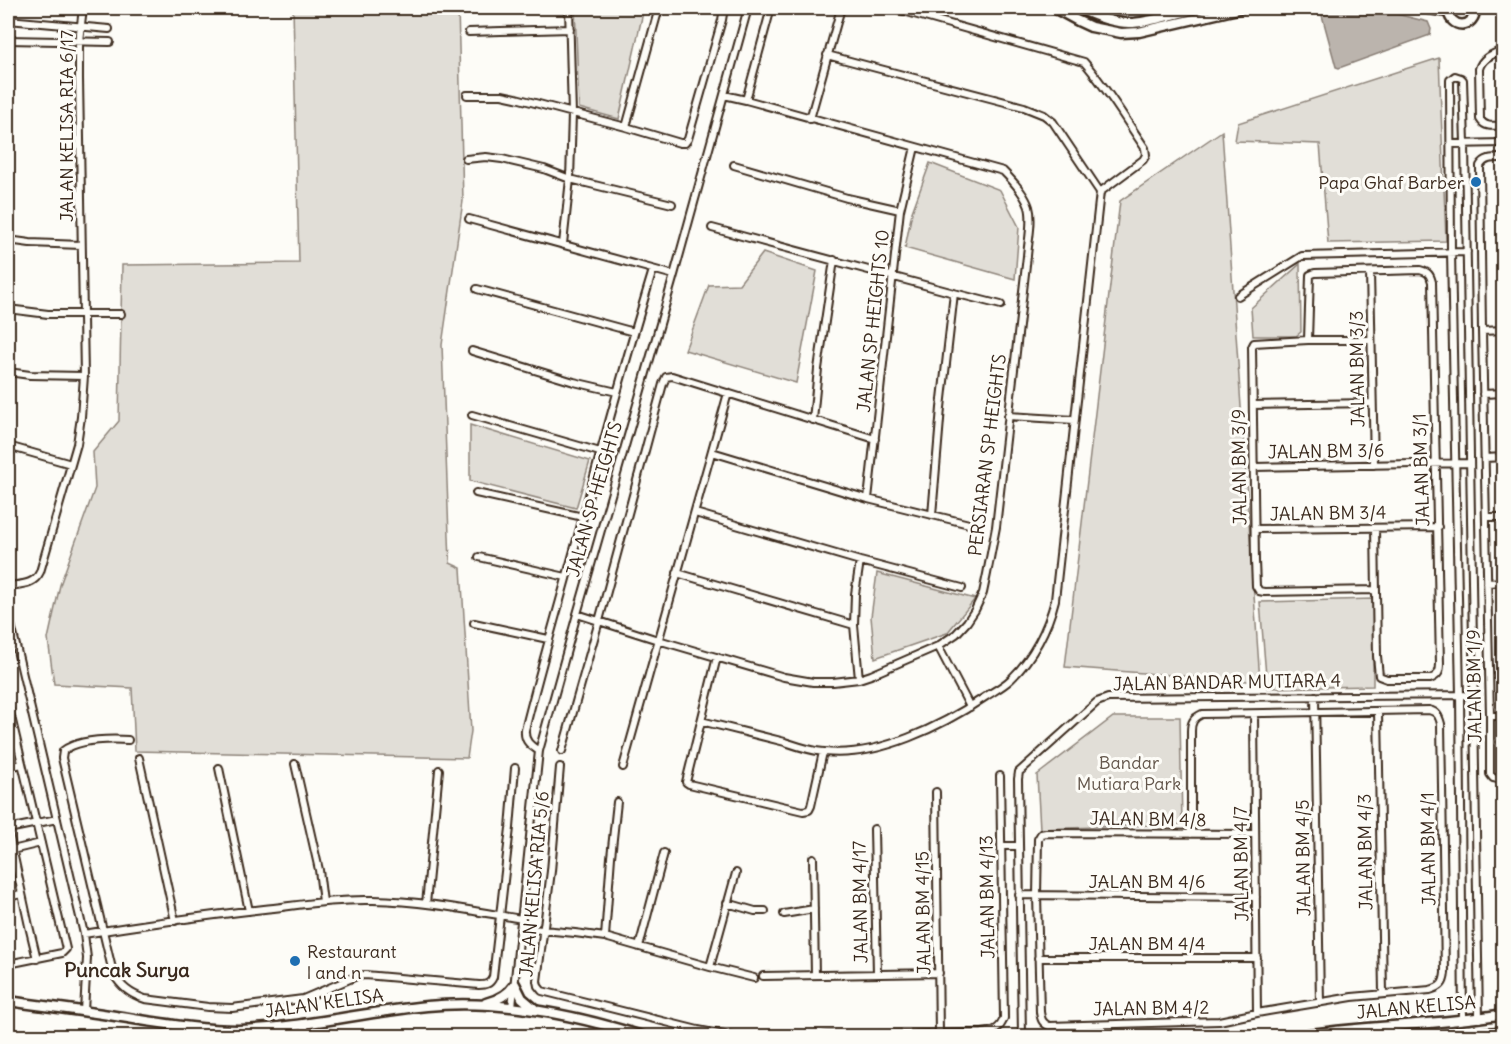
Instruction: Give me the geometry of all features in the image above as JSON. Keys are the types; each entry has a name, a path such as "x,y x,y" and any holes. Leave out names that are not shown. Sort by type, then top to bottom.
{"main road":[{"path":"1054,8 1090,27 1120,33 1139,32 1242,8"},
{"path":"1078,8 1108,20 1131,23 1199,8"},
{"path":"1423,8 1448,10 1452,21 1460,24 1473,19 1475,8"},
{"path":"480,1004 501,998 515,984"},
{"path":"515,984 526,1003 538,1010"},
{"name":"JALAN KELISA","path":"8,1001 162,1023 224,1029 251,1029 305,1023 427,1006 480,1004 538,1010 642,1036"},
{"name":"JALAN KELISA","path":"1296,1036 1382,1026 1479,1019 1503,1014"}],"street":[{"path":"84,8 110,9"},
{"name":"JALAN KELISA RIA 6/17","path":"8,586 27,584 36,579 77,444 81,417 84,376 84,314 79,41 84,8"},
{"path":"563,244 570,178 573,114 569,8"},
{"path":"626,127 660,8"},
{"path":"468,95 502,95 685,143 692,128 724,8"},
{"name":"JALAN SP HEIGHTS","path":"512,1007 539,751 748,8"},
{"path":"746,100 771,8"},
{"path":"810,119 841,8"},
{"path":"893,8 906,9 1084,62 1096,75 1145,148 1146,155 1143,160 1100,192"},
{"path":"8,20 109,29"},
{"path":"470,32 570,29"},
{"path":"8,40 110,42"},
{"path":"1503,49 1485,58 1480,63 1479,69 1480,119 1487,126 1503,125"},
{"path":"701,721 823,752 853,753 892,743 970,707 1012,678 1032,652 1051,616 1055,600 1100,192 1053,122 1044,115 1024,107 827,55"},
{"path":"1462,1020 1460,695 1450,80 1458,76 1463,80 1465,143 1479,1019"},
{"name":"PERSIARAN SP HEIGHTS","path":"577,614 784,677 813,682 833,682 860,679 938,646 956,634 967,622 983,593 996,527 1027,256 1031,216 1029,207 1018,188 1003,171 724,95"},
{"path":"1451,144 1503,143"},
{"name":"JALAN SP HEIGHTS 10","path":"868,499 900,210 915,147"},
{"path":"466,159 486,157 502,159 672,204"},
{"path":"1503,158 1490,158 1483,161 1480,166 1482,331 1503,330"},
{"path":"734,165 847,198 900,210"},
{"path":"469,219 674,275"},
{"path":"712,228 1001,305"},
{"path":"8,240 81,244"},
{"path":"1238,296 1302,256 1467,252"},
{"path":"813,420 834,260"},
{"path":"539,751 527,742 525,730 600,452 653,270"},
{"name":"JALAN BM 3/1","path":"1370,272 1420,270 1431,275 1438,527 1440,664 1437,675 1430,679 1387,679 1379,676 1376,590"},
{"path":"1370,272 1310,275 1308,340 1371,340"},
{"name":"JALAN BM 3/3","path":"1370,272 1374,465"},
{"path":"477,289 634,332"},
{"path":"932,515 954,293"},
{"path":"8,309 48,314 121,314"},
{"name":"JALAN BM 1/9","path":"1482,331 1490,774 1497,780 1503,780"},
{"name":"JALAN BM 3/9","path":"1308,340 1259,341 1252,347 1258,591 1376,590"},
{"path":"472,351 574,382 617,392"},
{"path":"8,372 30,375 84,376"},
{"path":"562,751 666,377 672,376 875,439"},
{"path":"623,767 728,393"},
{"path":"1483,394 1503,393"},
{"path":"1253,405 1372,403"},
{"path":"472,415 600,452"},
{"path":"1008,416 1074,420"},
{"path":"8,456 9,447 71,464"},
{"path":"712,452 868,499 969,524"},
{"path":"1485,458 1503,458"},
{"name":"JALAN BM 3/6","path":"1254,467 1470,463"},
{"path":"476,493 583,517"},
{"path":"694,513 962,588"},
{"path":"1486,517 1503,517"},
{"name":"JALAN BM 3/4","path":"1256,529 1438,527"},
{"path":"1375,528 1376,590"},
{"path":"479,557 566,577"},
{"path":"860,561 855,594 854,625 860,679"},
{"path":"677,573 854,625"},
{"path":"1487,583 1503,582"},
{"path":"8,612 11,642 84,934 87,958 84,1011"},
{"path":"474,623 548,639"},
{"path":"938,646 970,707"},
{"path":"717,657 686,782 803,811 809,810 823,752"},
{"name":"JALAN BANDAR MUTIARA 4","path":"1023,1036 1018,846 1019,772 1097,702 1108,698 1475,695"},
{"name":"JALAN BM 4/5","path":"1315,696 1320,1003"},
{"path":"8,706 66,949 62,953 8,964"},
{"name":"JALAN BM 4/1","path":"1378,711 1429,710 1439,716 1441,724 1445,973"},
{"path":"1191,834 1191,724 1202,714 1378,711"},
{"name":"JALAN BM 4/3","path":"1378,711 1383,993"},
{"name":"JALAN BM 4/7","path":"1254,714 1257,1013"},
{"path":"1490,716 1503,716"},
{"path":"128,740 112,739 68,747 63,751 62,758 113,973 120,985 128,992 145,999 208,1008 303,999 361,975 486,985 491,982 515,768"},
{"path":"139,758 175,921"},
{"path":"8,767 22,764"},
{"path":"295,764 319,870 323,902"},
{"name":"JALAN KELISA RIA 5/6","path":"560,766 538,986 542,991 687,1028 730,1036"},
{"path":"219,768 249,911"},
{"path":"426,904 439,770"},
{"name":"JALAN BM 4/13","path":"939,1034 990,1032 999,1029 1004,1018 1000,776"},
{"name":"JALAN BM 4/15","path":"936,792 939,1034"},
{"path":"605,937 617,802"},
{"path":"37,959 8,829 57,819"},
{"name":"JALAN BM 4/17","path":"874,829 877,974"},
{"name":"JALAN BM 4/8","path":"1037,895 1038,839 1046,832 1255,834"},
{"path":"12,850 41,843"},
{"path":"1001,846 1018,846"},
{"path":"639,947 664,853"},
{"path":"813,858 815,975"},
{"path":"710,967 736,873"},
{"path":"8,897 21,894"},
{"name":"JALAN BM 4/6","path":"1019,895 1256,897"},
{"path":"1037,895 1038,958"},
{"path":"84,934 323,902 371,900 426,904 522,919"},
{"path":"728,903 755,911 765,911"},
{"path":"784,914 814,909"},
{"path":"521,928 605,937 754,978"},
{"name":"JALAN BM 4/2","path":"1038,958 1041,1019 1049,1026 1203,1023 1226,1020 1383,993 1437,988 1444,981 1445,973"},
{"name":"JALAN BM 4/4","path":"1038,958 1257,958"},
{"path":"763,976 939,973"},
{"path":"305,1023 305,1036"},
{"path":"1434,1036 1493,1034 1503,1030"},
{"path":"825,1036 939,1034"}],"green space":[{"path":"293,8 458,8 463,201 442,345 450,563 461,568 471,731 467,758 135,751 132,688 54,684 48,639 60,585 95,488 93,452 119,421 122,265 299,263"},
{"path":"575,8 644,8 619,119 579,108"},
{"path":"1439,58 1446,241 1328,243 1320,144 1235,141 1238,123"},
{"path":"1222,131 1260,682 1065,667 1120,201"},
{"path":"930,163 1000,190 1019,227 1015,279 905,248 912,212"},
{"path":"763,253 817,271 796,383 685,350 709,285 739,284"},
{"path":"1300,264 1301,332 1296,336 1253,336 1251,308"},
{"path":"470,425 590,461 576,508 470,481"},
{"path":"877,573 975,599 947,633 875,658 871,617"},
{"path":"1373,599 1373,686 1267,688 1260,602"},
{"name":"Bandar Mutiara Park","path":"1113,717 1180,717 1182,824 1040,829 1037,775"}],"shaded area":[{"path":"1320,8 1373,8 1428,22 1431,29 1430,35 1339,68 1336,67"}],"place":[{"name":"Papa Ghaf Barber","path":"1476,182"},
{"name":"Restaurant l and n","path":"295,961"}],"district":[{"name":"Puncak Surya","path":"127,969"}]}
